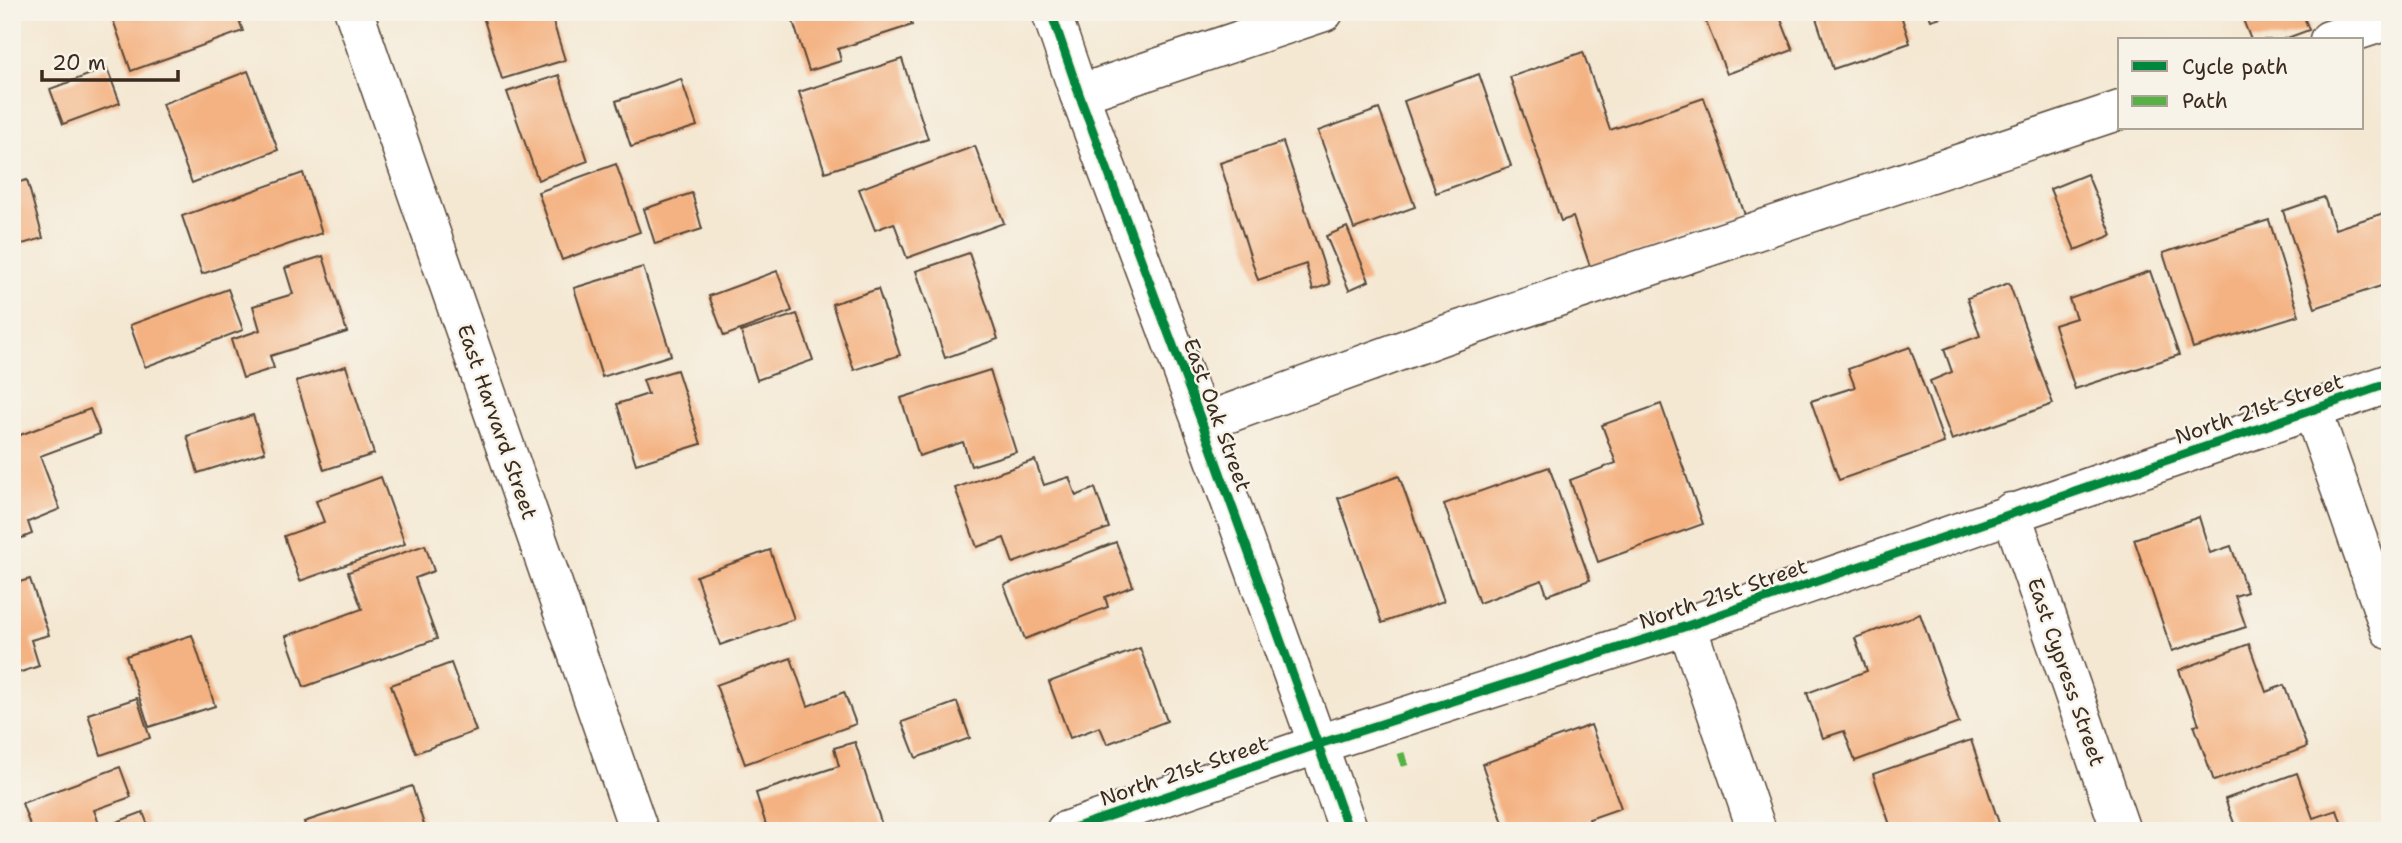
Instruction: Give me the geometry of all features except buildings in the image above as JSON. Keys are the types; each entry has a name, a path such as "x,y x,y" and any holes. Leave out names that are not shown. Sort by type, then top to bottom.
{"street":[{"name":"East Harvard Street","path":"354,12 639,831"},
{"name":"East Oak Street","path":"1051,12 1349,831"},
{"path":"1079,94 1324,12"},
{"path":"2335,38 2390,20"},
{"path":"1202,423 1447,334 2118,111"},
{"name":"North 21st Street","path":"1065,831 1319,744 1688,626 2390,383"},
{"path":"2312,409 2390,630"},
{"name":"East Cypress Street","path":"2011,512 2121,831"},
{"path":"1688,626 1757,831"}],"marked path":[{"path":"1401,753 1405,766"}],"cycle path":[{"path":"1051,12 1349,831"},
{"path":"1065,831 1319,744 1687,626 2390,383"}]}
